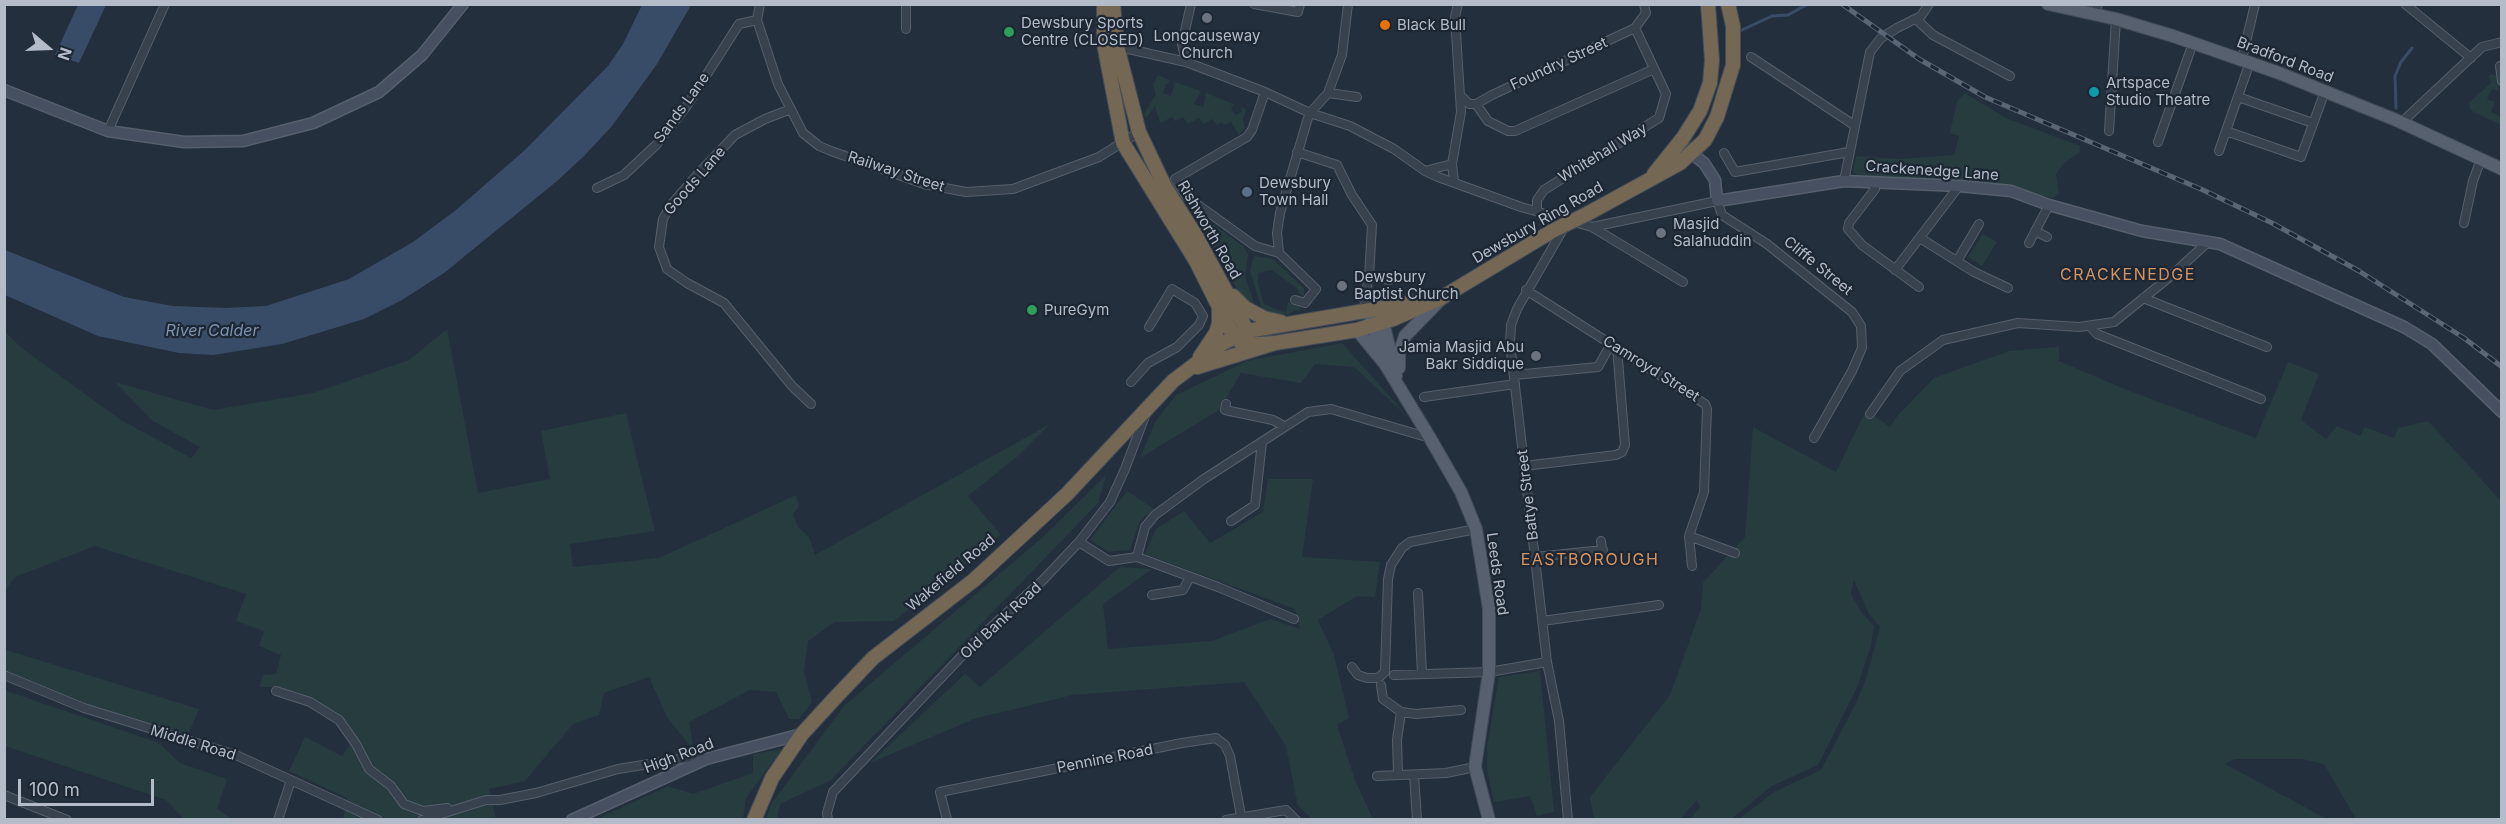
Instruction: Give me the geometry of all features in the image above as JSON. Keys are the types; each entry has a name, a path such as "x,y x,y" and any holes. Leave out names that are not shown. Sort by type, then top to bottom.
{"highway":[{"path":"1104,4 1123,143"},
{"path":"1111,45 1113,4"},
{"name":"Dewsbury Ring Road","path":"1651,178 1700,111 1710,83 1712,60 1708,4"},
{"path":"1712,60 1718,41 1718,4"},
{"name":"Dewsbury Ring Road","path":"1239,345 1275,343 1357,330 1441,298 1554,230 1589,220 1651,178 1692,154 1705,140 1717,117 1733,65 1733,26 1728,4"},
{"name":"Rishworth Road","path":"1111,45 1139,132 1165,187 1222,283 1239,345"},
{"name":"Rishworth Road","path":"1123,143 1196,261 1239,345"},
{"path":"1222,283 1245,308 1264,318 1286,324"},
{"name":"Dewsbury Ring Road","path":"1239,345 1286,324 1368,305 1441,298"},
{"path":"1192,368 1216,333 1219,323 1219,306"},
{"name":"Wakefield Road","path":"1192,368 1239,345"},
{"name":"Wakefield Road","path":"754,819 772,778 802,734 873,658 974,579 1067,494 1173,381 1192,368 1239,345"}],"main road":[{"path":"1733,26 1738,4"},
{"name":"Bradford Road","path":"2049,4 2096,9 2116,19 2246,61 2401,123 2502,169"},
{"path":"1398,386 1400,354 1405,336 1441,298"},
{"name":"Leeds Road","path":"1368,305 1381,316 1379,323 1385,364"},
{"name":"Leeds Road","path":"1379,323 1398,386"},
{"name":"Leeds Road","path":"1357,330 1385,364 1430,438 1461,492 1476,529 1489,609 1489,672 1475,767 1489,819"}],"street":[{"path":"108,131 165,4"},
{"path":"4,90 108,131 184,142 243,141 313,123 380,92 422,55 463,4"},
{"path":"757,20 760,4"},
{"path":"906,4 906,29"},
{"path":"1186,62 1182,44 1191,4"},
{"path":"1254,4 1298,12 1300,4"},
{"path":"1280,253 1277,233 1280,213 1310,113 1328,93 1342,55 1348,4"},
{"path":"1454,181 1452,164 1461,117 1455,16 1458,4"},
{"path":"1635,28 1646,13 1644,4"},
{"path":"1844,181 1870,52 1881,38 1916,19 1929,4"},
{"path":"2219,151 2238,97 2255,4"},
{"path":"2408,5 2471,58"},
{"path":"1916,19 1933,35 2010,76"},
{"path":"2109,131 2116,19"},
{"name":"Railway Street","path":"757,20 774,74 803,132 819,146 924,184 957,191 994,192 1013,189 1099,157 1139,132"},
{"name":"Sands Lane","path":"597,188 624,176 657,144 686,107 739,24 757,20"},
{"name":"Whitehall Way","path":"1537,210 1537,200 1544,189 1659,118 1666,94 1635,28"},
{"name":"Foundry Street","path":"1476,104 1635,28"},
{"path":"2401,123 2482,47 2502,42"},
{"path":"2158,142 2193,43"},
{"name":"Crackenedge Lane","path":"1111,45 1186,62 1265,92 1310,113 1350,126 1394,149 1425,171 1491,197 1568,220 1589,220 1844,181 1959,186 2011,191 2049,205 2142,231 2209,240 2404,327 2432,345 2502,412"},
{"path":"1751,57 1854,125"},
{"path":"2500,66 2502,81"},
{"path":"1461,96 1469,104 1476,104 1488,121 1515,131 1654,69"},
{"path":"2226,131 2301,157 2325,91"},
{"path":"1265,92 1252,130 1247,137 1175,179 1187,197 1255,246 1280,253 1316,289 1305,303 1295,300"},
{"path":"1328,93 1357,97"},
{"path":"2238,97 2313,123"},
{"name":"Goods Lane","path":"791,109 765,118 735,135 670,206 663,219 659,247 667,268 687,283 724,303 792,386 812,404"},
{"name":"Cliffe Street","path":"1678,143 1704,163 1715,180 1717,201 1722,215 1784,258 1852,312 1861,326 1862,348 1852,371 1814,438"},
{"path":"1297,152 1337,165 1352,195 1372,225 1368,305"},
{"path":"1724,153 1735,172 1849,152"},
{"path":"2464,223 2473,180 2481,159"},
{"path":"1425,171 1452,164"},
{"path":"1873,182 1875,189 1849,223 1848,229 1862,245 1919,287"},
{"path":"1895,270 1959,186"},
{"path":"2029,243 2049,205"},
{"name":"Battye Street","path":"1568,220 1561,236 1526,290 1511,325 1510,343 1547,662 1559,721 1568,819"},
{"path":"1589,220 1683,282"},
{"path":"1957,261 1979,224"},
{"path":"2035,231 2047,237"},
{"path":"1920,238 1974,272 2008,288"},
{"path":"1870,414 1900,371 1943,340 2018,322 2079,327 2114,322 2172,275 2209,240"},
{"path":"1368,277 1390,280"},
{"path":"1131,382 1148,363 1178,347 1199,325 1203,315 1195,303 1172,289 1149,327"},
{"name":"Camroyd Street","path":"1526,290 1703,401 1707,406 1704,492 1689,536 1687,557 1692,566"},
{"path":"2143,298 2268,347"},
{"path":"2090,326 2097,334 2261,399"},
{"path":"1514,375 1598,367 1614,346"},
{"path":"1524,466 1622,452 1625,445 1614,346"},
{"path":"1424,397 1515,384"},
{"name":"Old Bank Road","path":"828,819 827,813 833,792 976,640 1043,580 1080,542 1110,502 1150,403"},
{"path":"1226,404 1225,410 1273,420 1284,426"},
{"path":"1137,557 1145,527 1150,520 1204,479 1284,426 1315,410 1331,409 1430,438"},
{"path":"1231,521 1255,505 1262,442"},
{"path":"1352,667 1358,675 1373,679 1382,675 1386,669 1388,579 1391,565 1402,548 1410,542 1476,529"},
{"path":"1689,536 1735,553"},
{"path":"1080,542 1109,561 1137,557 1294,619"},
{"path":"1535,557 1603,549"},
{"path":"1152,594 1183,590 1190,578"},
{"path":"1418,593 1422,674"},
{"path":"1542,621 1659,605"},
{"path":"1394,675 1489,672 1547,662"},
{"name":"Middle Road","path":"4,675 114,718 236,755 378,819"},
{"path":"1381,685 1383,699 1401,712 1416,714 1461,710"},
{"path":"276,692 310,702 339,720 356,744 369,769 391,786 404,804 423,811 446,809 477,799 500,800 536,793 618,769 699,756 706,759"},
{"path":"1398,775 1397,740 1401,712"},
{"name":"High Road","path":"572,819 706,759 802,734"},
{"name":"Pennine Road","path":"946,819 940,792 1216,738 1225,745 1230,756 1241,816"},
{"path":"1377,776 1446,773 1475,767"},
{"path":"1414,775 1418,819"},
{"path":"278,819 291,780"},
{"path":"6,798 67,819"},
{"path":"422,819 486,800"},
{"path":"1226,819 1286,810 1296,819"}],"green space":[{"path":"2491,74 2497,75 2499,91 2492,89 2487,99 2495,102 2491,112 2501,117 2501,125 2470,110 2469,103 2492,82 2488,77"},
{"path":"1158,75 1170,80 1163,93 1171,96 1175,82 1201,91 1194,104 1203,107 1206,93 1234,104 1231,109 1235,115 1242,112 1241,107 1246,109 1243,119 1245,128 1239,135 1231,122 1224,125 1222,122 1217,125 1213,119 1203,124 1199,118 1188,124 1183,117 1175,121 1172,117 1160,123 1155,106 1146,118 1144,114 1156,94 1153,85"},
{"path":"1965,93 2006,118 2080,146 2079,153 2064,163 2056,174 2059,193 2053,198 1991,183 1860,177 1853,172 1856,156 1898,159 1954,155 1959,136 1950,133 1957,101"},
{"path":"1191,208 1243,246 1248,254 1245,276 1254,303 1253,309 1240,294"},
{"path":"1983,234 1997,242 1982,266 1968,257"},
{"path":"1254,256 1273,259 1304,288 1304,296 1272,270 1258,273 1258,284 1264,304 1286,313 1288,302 1301,308 1299,311 1294,310 1289,314 1281,315 1262,310 1250,271"},
{"path":"447,329 478,493 550,479 541,431 626,413 655,531 570,544 573,567 659,558 796,495 799,506 793,514 798,527 809,537 815,555 1050,424 1018,456 968,496 1001,535 894,621 835,622 808,641 804,672 812,702 799,719 789,719 776,692 750,690 689,722 694,751 667,717 649,677 604,693 599,715 573,724 525,781 489,789 496,819 343,819 347,798 289,771 305,737 342,756 356,736 342,717 309,698 281,687 259,687 263,675 276,674 281,655 259,646 264,631 236,621 246,594 95,546 15,577 5,591 4,331 23,349 121,420 191,458 200,447 153,421 115,382 213,410 313,393 409,360"},
{"path":"1342,343 1409,418 1354,367 1315,364 1301,383 1241,373 1219,410 1140,458 1155,422 1176,395 1247,361"},
{"path":"2059,347 2059,361 2127,390 2256,438 2288,362 2319,374 2301,420 2326,439 2337,426 2360,436 2365,427 2394,438 2398,428 2428,421 2501,501 2501,819 2356,819 2324,764 2302,759 2235,759 2225,764 2327,819 1739,819 1774,792 1821,770 1855,705 1866,679 1880,627 1869,614 1854,580 1851,594 1861,612 1874,626 1871,645 1858,685 1818,765 1772,786 1731,819 1690,819 1700,807 1697,800 1680,819 1594,819 1590,797 1670,695 1701,609 1703,583 1745,537 1753,427 1836,472 1866,410 1890,427 1898,415 1934,378 2009,351"},
{"path":"1106,475 1098,503 831,780 780,804 777,819 766,819 771,804 844,706 1044,536"},
{"path":"1268,479 1313,479 1302,557 1380,562 1375,597 1357,596 1318,620 1334,655 1349,718 1337,725 1355,780 1373,819 1312,819 1298,806 1286,746 1244,682 1072,695 974,719 870,763 965,674 980,687 1120,567 1152,569 1103,604 1108,649 1212,641 1270,619 1300,629 1295,609 1145,554 1156,529 1184,511 1210,543 1263,512"},
{"path":"1127,491 1154,509 1140,521 1130,550 1109,552 1090,540"},
{"path":"5,647 6,650 199,709 188,734 89,705 5,670"},
{"path":"1540,671 1554,812 1537,816 1530,796 1494,802 1487,770 1487,747 1499,677"},
{"path":"4,690 159,743 180,763 227,779 217,809 232,819 184,819 166,800 5,746"},
{"path":"782,749 746,798 743,819 597,819 668,786 693,794 753,773 753,754"}],"water":[{"path":"78,5 106,5 79,63 55,55"},
{"name":"River Calder","path":"642,5 691,5 657,64 612,126 557,181 444,273 402,300 364,319 282,344 213,355 179,353 98,336 5,295 5,250 124,297 173,306 226,308 266,306 349,279 413,242 456,210 525,150 608,66 623,44"}],"waterway":[{"path":"1742,30 1772,16 1788,15 1808,4"},
{"path":"2396,108 2395,76 2401,62 2412,48"}],"railway":[{"path":"1842,4 1919,59 1985,97 2203,190 2272,223 2359,271 2464,338 2502,367"}],"place":[{"name":"Longcauseway Church","path":"1207,18"},
{"name":"Black Bull","path":"1385,25"},
{"name":"Dewsbury Sports Centre (CLOSED)","path":"1009,32"},
{"name":"Artspace Studio Theatre","path":"2094,92"},
{"name":"Dewsbury Town Hall","path":"1247,192"},
{"name":"Masjid Salahuddin","path":"1661,233"},
{"name":"Dewsbury Baptist Church","path":"1342,286"},
{"name":"PureGym","path":"1032,310"},
{"name":"Jamia Masjid Abu Bakr Siddique","path":"1536,356"}],"district":[{"name":"CRACKENEDGE","path":"2128,275"},
{"name":"EASTBOROUGH","path":"1590,560"}]}
